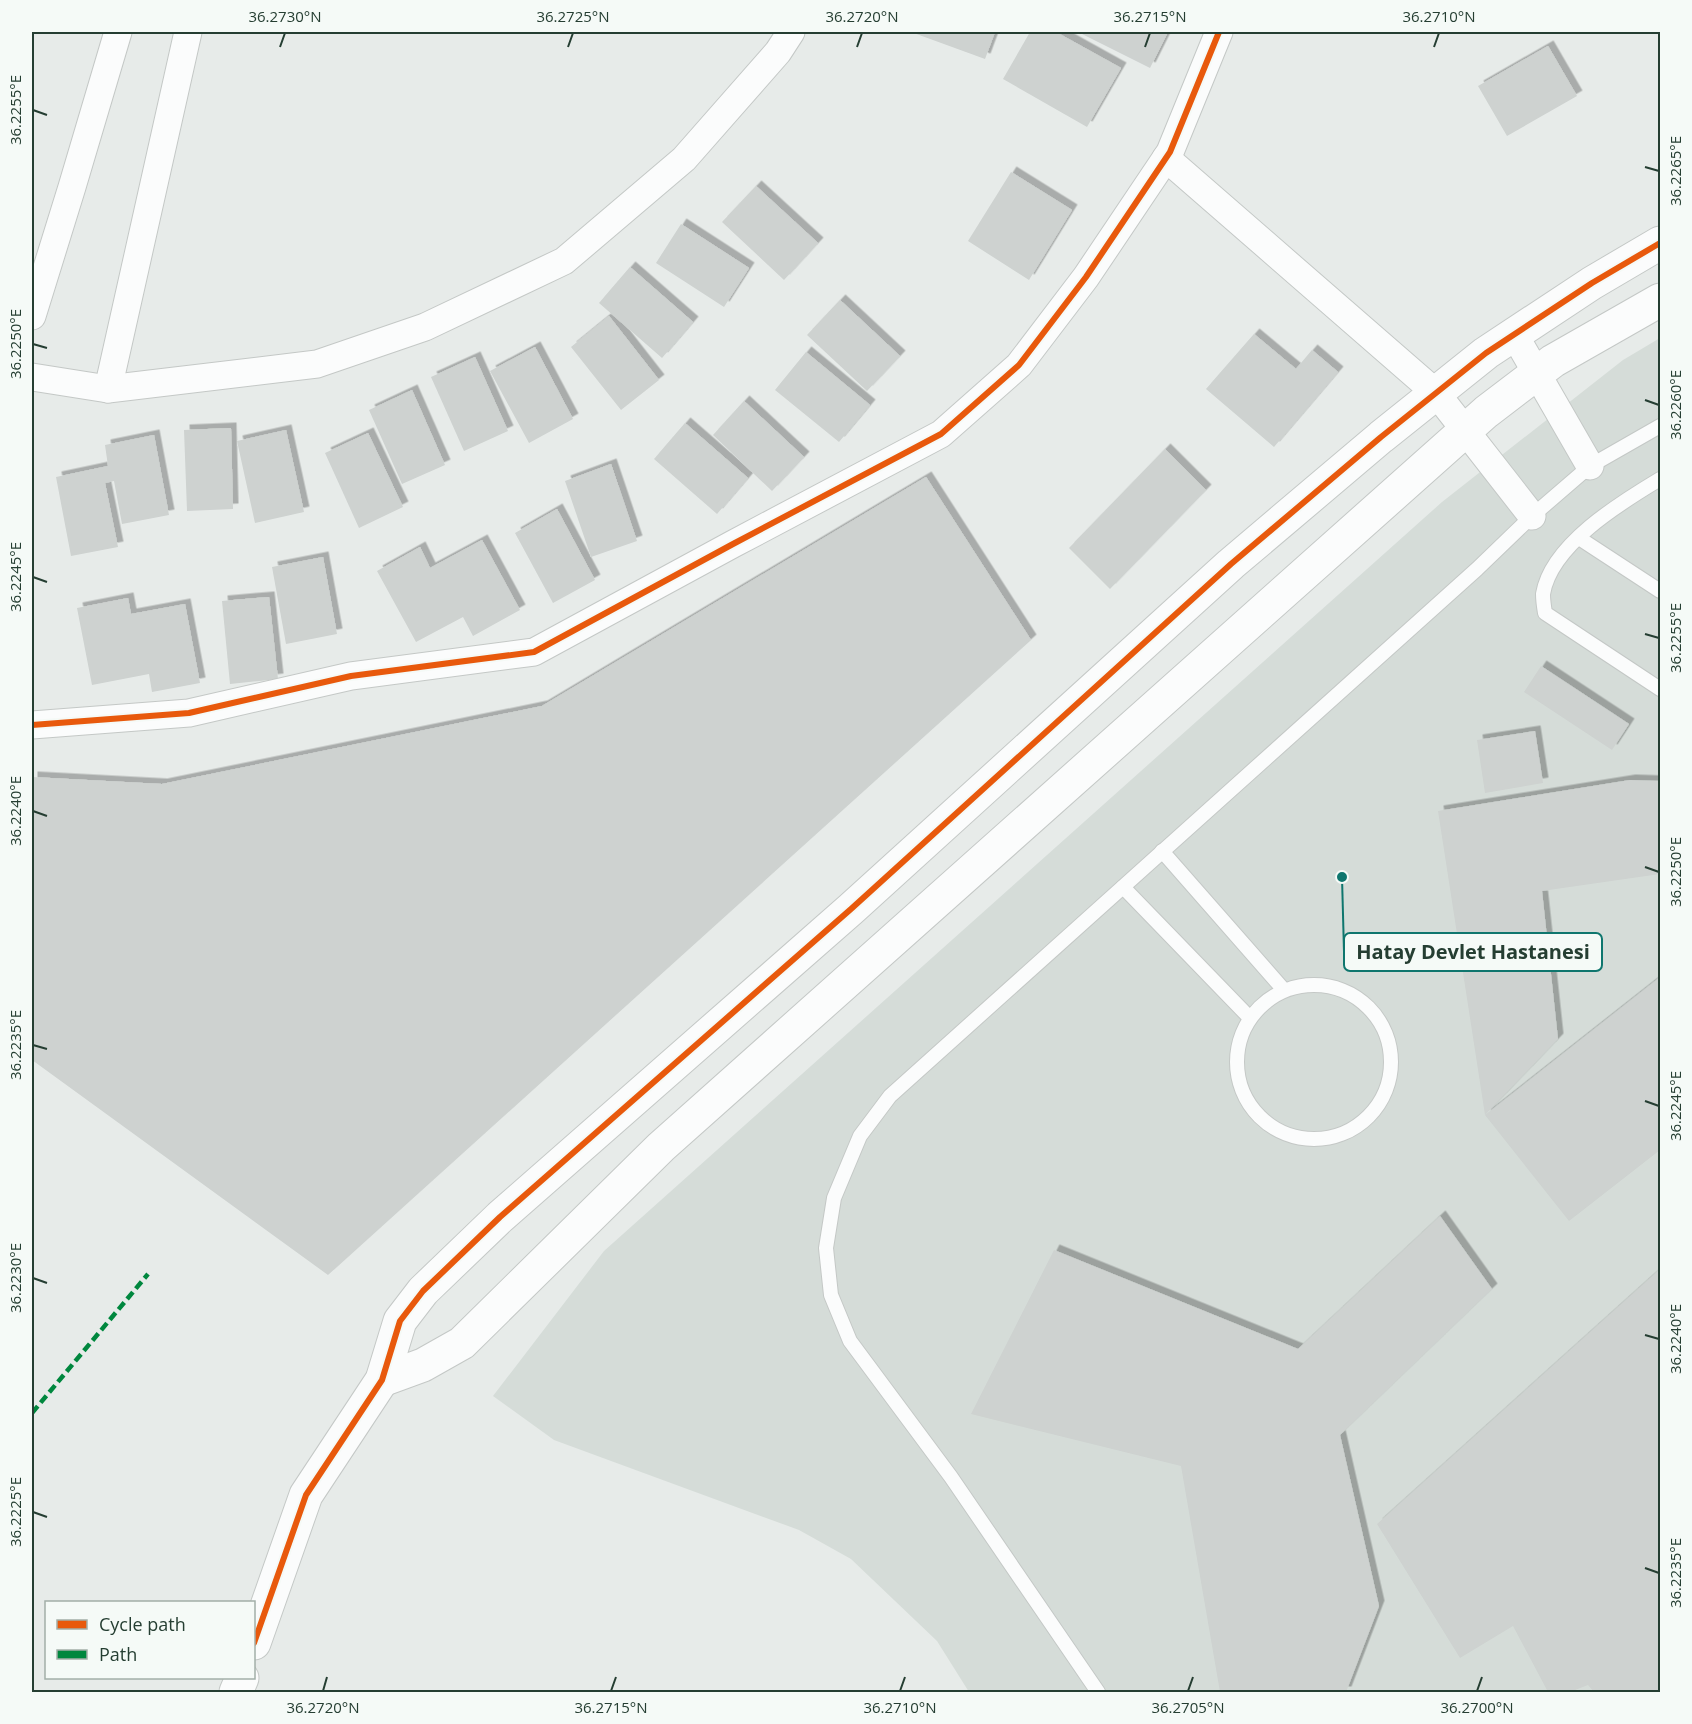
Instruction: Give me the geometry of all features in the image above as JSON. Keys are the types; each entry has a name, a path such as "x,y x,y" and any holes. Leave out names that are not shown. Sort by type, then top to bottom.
{"street":[{"path":"32,316 118,32"},
{"path":"108,389 188,32"},
{"path":"32,378 108,389 317,364 425,327 564,261 684,159 778,52 791,32"},
{"path":"32,725 189,714 351,676 534,652 941,434 1019,365 1086,277 1166,158 1219,32"},
{"path":"1166,158 1437,393 1532,516"},
{"path":"255,1640 306,1495 382,1380 400,1322 423,1291 500,1217 851,909 1231,564 1381,437 1486,353 1592,283 1660,243"},
{"path":"382,1380 423,1365 462,1343 661,1147 1486,412 1553,361 1660,300"},
{"path":"1514,334 1590,466"}],"lane":[{"path":"1098,1692 951,1477 850,1341 831,1294 826,1248 834,1198 860,1136 890,1096 1532,516 1590,466 1660,426"},
{"path":"1657,486 1618,504 1568,548 1549,574 1543,596 1545,613 1660,689"},
{"path":"1579,538 1660,591"},
{"path":"1162,851 1284,990"},
{"path":"1123,887 1250,1018"},
{"path":"1311,984 1338,988 1362,1001 1380,1022 1390,1048 1390,1075 1381,1101 1363,1123 1338,1136 1311,1140 1284,1134 1261,1119 1244,1097 1237,1070 1239,1043 1250,1018 1265,1001 1284,990 1311,984"}],"shaded area":[{"path":"1660,338 1660,1692 969,1692 937,1641 851,1559 799,1530 554,1440 493,1396 604,1251 1442,502 1623,360"}],"building":[{"path":"911,32 995,32 985,59"},
{"path":"1030,32 1056,32 1121,68 1087,127 1003,79"},
{"path":"1078,32 1168,32 1150,68"},
{"path":"1548,46 1577,96 1507,136 1478,86"},
{"path":"1011,172 1072,210 1029,280 968,241"},
{"path":"756,186 818,243 784,280 722,222"},
{"path":"681,224 749,268 724,307 656,263"},
{"path":"630,267 693,322 662,358 599,303"},
{"path":"840,300 900,356 867,391 807,335"},
{"path":"609,316 659,380 621,410 571,347"},
{"path":"1254,334 1296,369 1312,350 1338,372 1274,447 1206,389"},
{"path":"535,347 573,419 529,443 490,371"},
{"path":"806,352 870,405 839,442 775,390"},
{"path":"475,357 508,431 464,451 431,377"},
{"path":"412,390 445,465 402,484 369,410"},
{"path":"744,401 804,457 772,491 713,435"},
{"path":"685,423 748,478 717,514 654,459"},
{"path":"231,428 233,509 187,511 184,430"},
{"path":"286,430 304,512 255,523 237,441"},
{"path":"368,433 403,507 359,528 325,453"},
{"path":"154,435 169,515 122,524 114,481 105,483 118,547 71,556 56,477 108,466 105,445"},
{"path":"1165,449 1206,490 1110,589 1069,548"},
{"path":"611,464 637,541 591,557 565,481"},
{"path":"926,477 1031,640 328,1275 32,1060 32,777 162,784 542,706"},
{"path":"557,509 595,580 553,603 515,533"},
{"path":"482,540 520,610 473,636 463,617 416,642 377,571 420,547 430,568"},
{"path":"323,557 337,634 286,644 272,567"},
{"path":"269,597 278,679 230,684 222,601"},
{"path":"128,598 131,614 185,604 200,683 152,692 149,674 92,685 77,608"},
{"path":"1541,666 1629,724 1612,750 1524,692"},
{"path":"1535,731 1543,783 1485,793 1477,740"},
{"path":"1630,780 1660,781 1660,874 1542,891 1558,1039 1485,1115 1438,811"},
{"path":"1660,977 1660,1150 1569,1221 1485,1115"},
{"path":"1440,1216 1492,1289 1340,1435 1379,1606 1346,1692 1220,1692 1181,1466 971,1414 1054,1250 1298,1349"},
{"path":"1660,1269 1660,1692 1594,1692 1588,1685 1570,1692 1548,1692 1513,1626 1460,1658 1377,1524"}],"marked path":[{"path":"32,1413 148,1274"}],"cycle path":[{"path":"32,725 189,713 351,676 534,652 941,434 1019,365 1086,277 1170,152 1219,32"},
{"path":"255,1640 306,1495 382,1380 400,1321 423,1291 500,1217 851,909 1231,564 1381,437 1486,353 1592,283 1660,243"}],"place":[{"name":"Hatay Devlet Hastanesi","path":"1342,877"}]}
